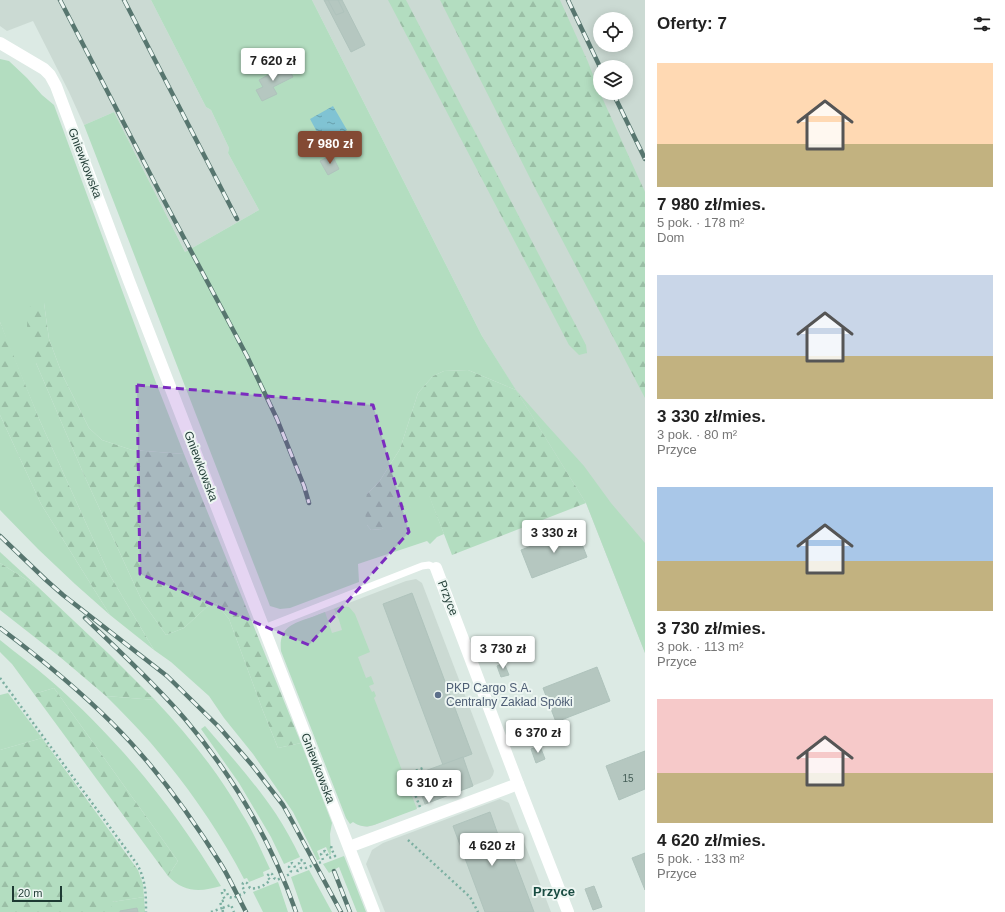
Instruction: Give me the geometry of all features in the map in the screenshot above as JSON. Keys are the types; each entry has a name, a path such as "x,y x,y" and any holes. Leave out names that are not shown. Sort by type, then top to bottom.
{"street":[{"name":"Gniewkowska","path":"0,43 44,69 50,75 56,86 129,281 374,912"},
{"name":"Przyce","path":"436,568 568,912"},
{"path":"349,847 518,784"}],"lane":[{"path":"264,628 422,566 429,565 436,568"}],"path":[{"path":"0,678 137,864 145,884 146,912"},
{"path":"423,768 407,774 424,819"},
{"path":"396,829 470,897 478,912"},
{"path":"223,912 220,902 225,900 222,891 226,891 229,897 233,898 244,893 245,891 242,886 245,882 250,888 253,889 268,884 270,880 268,876 270,873 277,880 290,874 291,871 289,867 292,863 298,871 301,868 299,863 300,860 304,861 306,868 321,862 323,860 321,854 322,852 325,851 329,858 334,856 331,848 332,841"},
{"path":"211,912 231,905 234,912"}],"highlighted area":[{"path":"137,385 373,405 409,532 309,645 140,574"}],"shaded area":[{"path":"0,0 151,0 206,107 211,110 229,148 228,153 259,210 185,252 114,112 84,125 33,21 7,31 0,26"},
{"path":"312,0 645,0 645,653 586,503 482,336"},
{"path":"416,579 422,583 494,771 490,779 374,825 367,827 362,826 357,824 283,633 294,624 406,581"},
{"path":"500,799 509,803 551,912 385,912 366,864 372,850 383,843"}],"green space":[{"path":"151,0 312,0 482,336 516,390 468,370 444,371 433,376 418,393 400,449 379,482 367,494 367,525 371,530 382,529 429,495 444,534 437,537 430,544 427,541 358,564 359,582 290,608 280,609 270,606 84,125 114,112 185,252 259,210 228,153 229,148 211,110 206,107"},
{"path":"388,0 406,0 586,345 587,353 579,355 569,345"},
{"path":"440,0 560,0 593,75 593,100 603,100 645,192 645,398 537,192"},
{"path":"0,59 9,61 42,95 54,105 155,380 184,454 132,450 102,440 89,428 62,374 49,339 44,303 36,363 84,475 142,601 166,635 184,628 210,604 216,603 229,619 278,748 301,743 332,823 330,834 330,856 326,847 317,851 320,859 317,860 293,812 253,754 224,718 209,696 171,662 154,650 108,572 40,421 0,322"},
{"path":"35,301 44,303 49,339 62,374 89,428 102,440 132,450 184,454 301,743 278,748 229,619 216,603 210,604 184,628 166,635 142,601 84,475 36,363 27,326 28,309"},
{"path":"0,322 40,421 108,572 154,650 110,615 41,504 0,415"},
{"path":"468,370 516,390 586,503 452,555 429,496 404,512 393,524 382,529 371,530 367,525 364,507 367,494 379,482 400,449 418,393 433,376 444,371"},
{"path":"516,390 584,466 611,503 645,543 645,653 586,503"},
{"path":"0,415 41,504 110,615 38,549 0,510"},
{"path":"0,552 38,587 0,563"},
{"path":"0,563 38,587 155,700 106,696 60,657 0,610"},
{"path":"342,606 349,607 355,614 370,652 358,657 366,678 371,676 374,684 369,686 372,692 374,691 376,696 374,698 417,809 368,826 361,826 353,822 350,824 346,818 281,651 281,639 288,627 297,622 325,612 332,633 342,630 334,609"},
{"path":"0,640 44,675 75,703 122,751 165,803 203,857 221,886 193,890 180,886 168,876 178,861 54,688 34,694 12,664 0,652"},
{"path":"54,688 178,861 168,876 34,694"},
{"path":"8,693 42,738 0,750 0,695"},
{"path":"106,696 155,700 179,727 213,769 246,820 270,869 263,872 264,876 249,882 247,878 244,879 213,825 189,791 150,742"},
{"path":"205,726 260,791 286,830 300,857 284,864 271,837 239,783 201,729"},
{"path":"42,738 138,870 143,884 144,897 112,902 112,912 0,912 0,750"},
{"path":"344,856 366,912 357,912 339,867 329,873 323,864"},
{"path":"309,870 332,912 303,912 291,877"},
{"path":"278,882 288,912 263,912 253,892"},
{"path":"144,897 145,912 112,912 112,902"}],"water":[{"path":"333,106 347,130 323,143 310,119"}],"building":[{"path":"324,0 342,0 365,45 351,52"},
{"path":"328,0 338,0 344,12 336,15"},
{"path":"287,65 293,77 273,87 277,94 262,101 256,90 263,87 259,80"},
{"path":"332,155 339,169 328,175 320,161"},
{"path":"576,529 587,557 532,578 521,550"},
{"path":"412,593 472,754 443,765 383,604"},
{"path":"504,663 509,675 501,677 497,666"},
{"path":"597,667 610,701 556,722 543,688"},
{"path":"540,746 545,759 536,763 531,749"},
{"path":"645,751 645,789 619,800 606,766"},
{"path":"463,757 473,786 425,804 414,775"},
{"path":"490,812 502,846 508,843 534,912 485,912 453,826"},
{"path":"645,853 645,890 632,858"},
{"path":"594,886 602,907 593,910 585,889"},
{"path":"137,908 138,912 120,912 120,911"}],"railway":[{"path":"60,0 160,193 247,356 277,419 304,486 309,503"},
{"path":"124,0 237,219"},
{"path":"568,0 597,60"},
{"path":"616,100 645,159"},
{"path":"0,536 63,595 167,676 219,727 252,765 283,805 341,912"},
{"path":"85,618 161,693 185,719 219,763 235,786 263,835 296,912"},
{"path":"0,628 44,662 86,698 113,724 158,774 210,847 246,912"},
{"path":"334,871 350,912"}],"place":[{"name":"PKP Cargo S.A. Centralny Zakład Spółki","path":"438,695"}],"district":[{"name":"Przyce","path":"554,891"}]}
